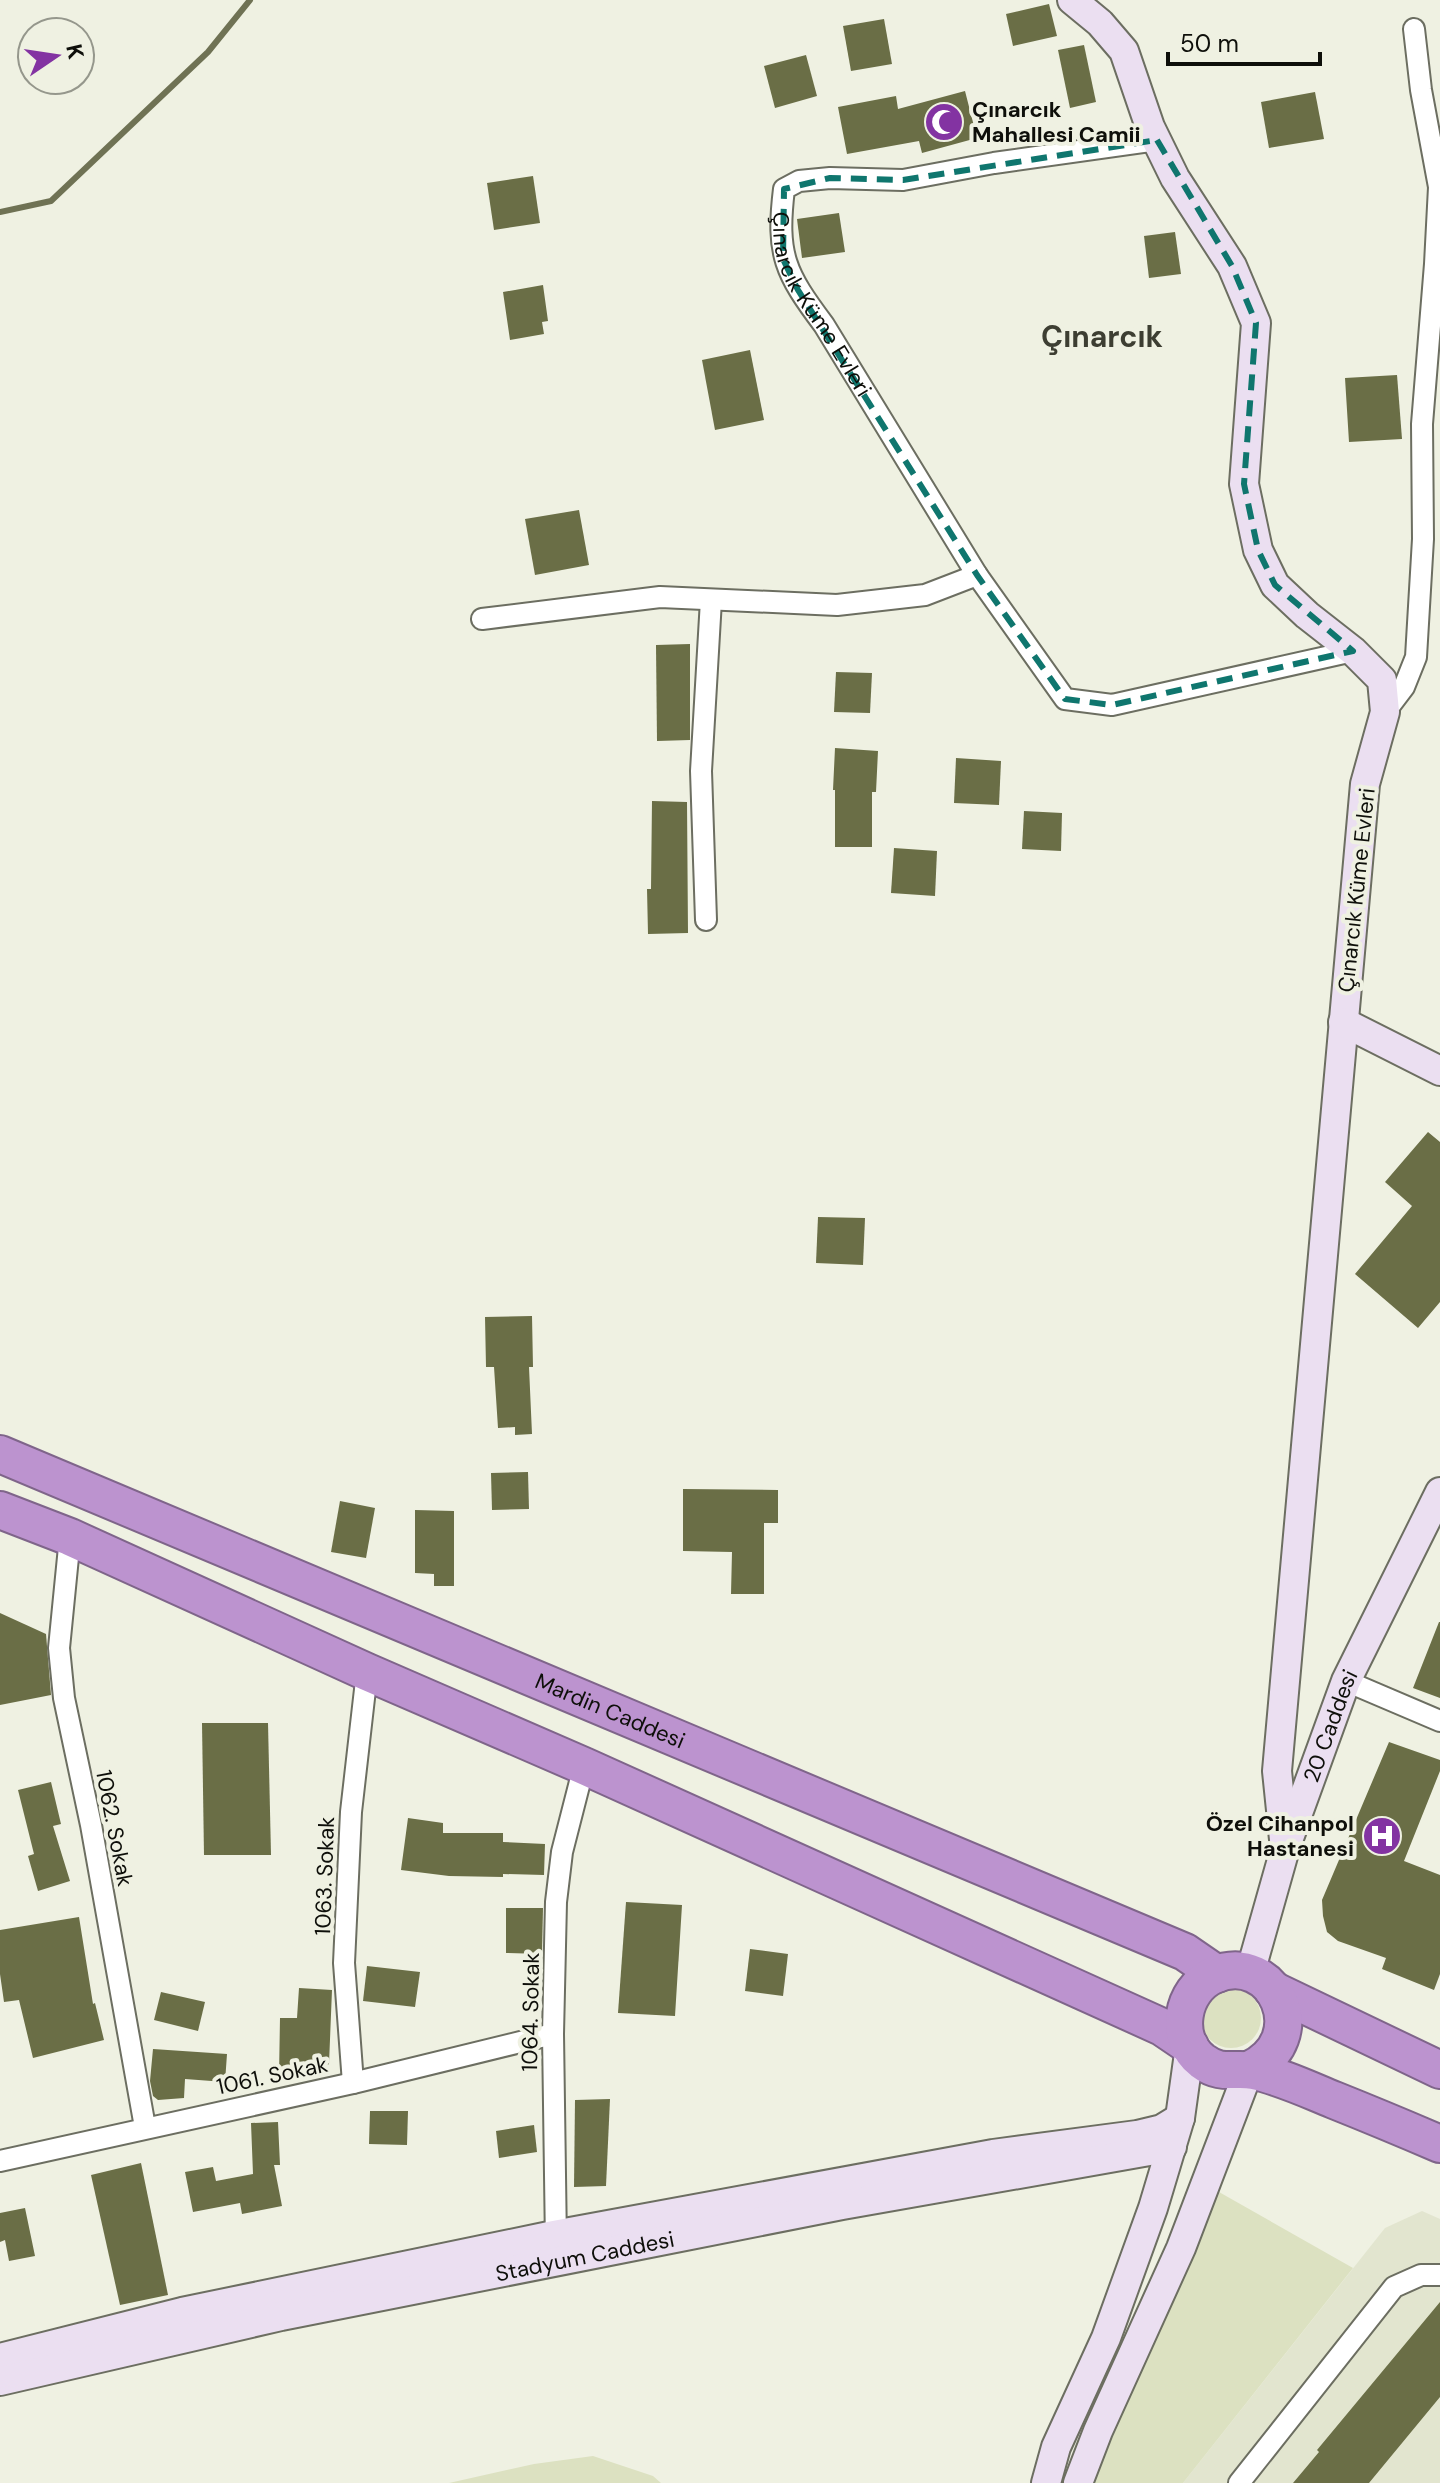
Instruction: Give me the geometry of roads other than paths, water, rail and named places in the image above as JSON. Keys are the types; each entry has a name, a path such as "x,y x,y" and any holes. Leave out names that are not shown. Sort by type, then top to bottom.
{"highway":[{"name":"Mardin Caddesi","path":"0,1454 1185,1952 1440,2070"},
{"path":"0,1510 70,1537 1162,2027 1216,2069 1232,2072 1249,2070 1262,2064 1272,2055 1284,2029 1284,2015 1247,1979 1204,1981 1193,1991 1186,2004 1183,2018 1190,2046"},
{"path":"1249,2070 1281,2078 1440,2144"}],"street":[{"name":"Çınarcık Küme Evleri","path":"1072,0 1100,23 1124,51 1157,140 1175,178 1232,266 1256,323 1244,484 1258,550 1275,585 1353,651 1382,680 1385,712 1365,784 1277,1771 1285,1849"},
{"name":"Çınarcık Küme Evleri","path":"1385,712 1404,687 1416,657 1423,539 1422,424 1439,187 1421,90 1414,29"},
{"name":"Çınarcık Küme Evleri","path":"1157,140 994,163 903,180 830,178 799,181 784,189 781,213 783,259 798,290 824,325 977,575 1065,699 1112,705 1353,651"},
{"path":"482,619 660,597 837,605 925,595 977,575"},
{"path":"706,920 701,771 711,600"},
{"path":"1343,1022 1440,1071"},
{"name":"20 Caddesi","path":"1247,1979 1285,1849 1346,1681 1440,1492"},
{"name":"1062. Sokak","path":"70,1537 59,1648 64,1698 94,1839 145,2127"},
{"name":"1063. Sokak","path":"353,2083 344,1963 351,1812 367,1672"},
{"path":"1346,1681 1440,1721"},
{"name":"1064. Sokak","path":"557,2248 553,2034 556,1902 562,1852 584,1766"},
{"name":"1061. Sokak","path":"0,2161 353,2083 553,2034"},
{"path":"1046,2483 1056,2447 1106,2338 1172,2147 1180,2118 1190,2046"},
{"path":"1078,2483 1098,2431 1181,2248 1249,2070"},
{"path":"0,2358 182,2312 557,2248 993,2154 1137,2135 1162,2129 1180,2118"},
{"name":"Stadyum Caddesi","path":"0,2381 557,2248 842,2205 1172,2147"},
{"path":"1239,2483 1394,2287 1421,2275 1440,2275"}],"waterway":[{"path":"0,212 51,201 208,52 250,0"}],"place":[{"name":"Çınarcık Mahallesi Camii","path":"944,122"},
{"name":"Özel Cihanpol Hastanesi","path":"1382,1836"}],"district":[{"name":"Çınarcık","path":"1102,337"}]}
